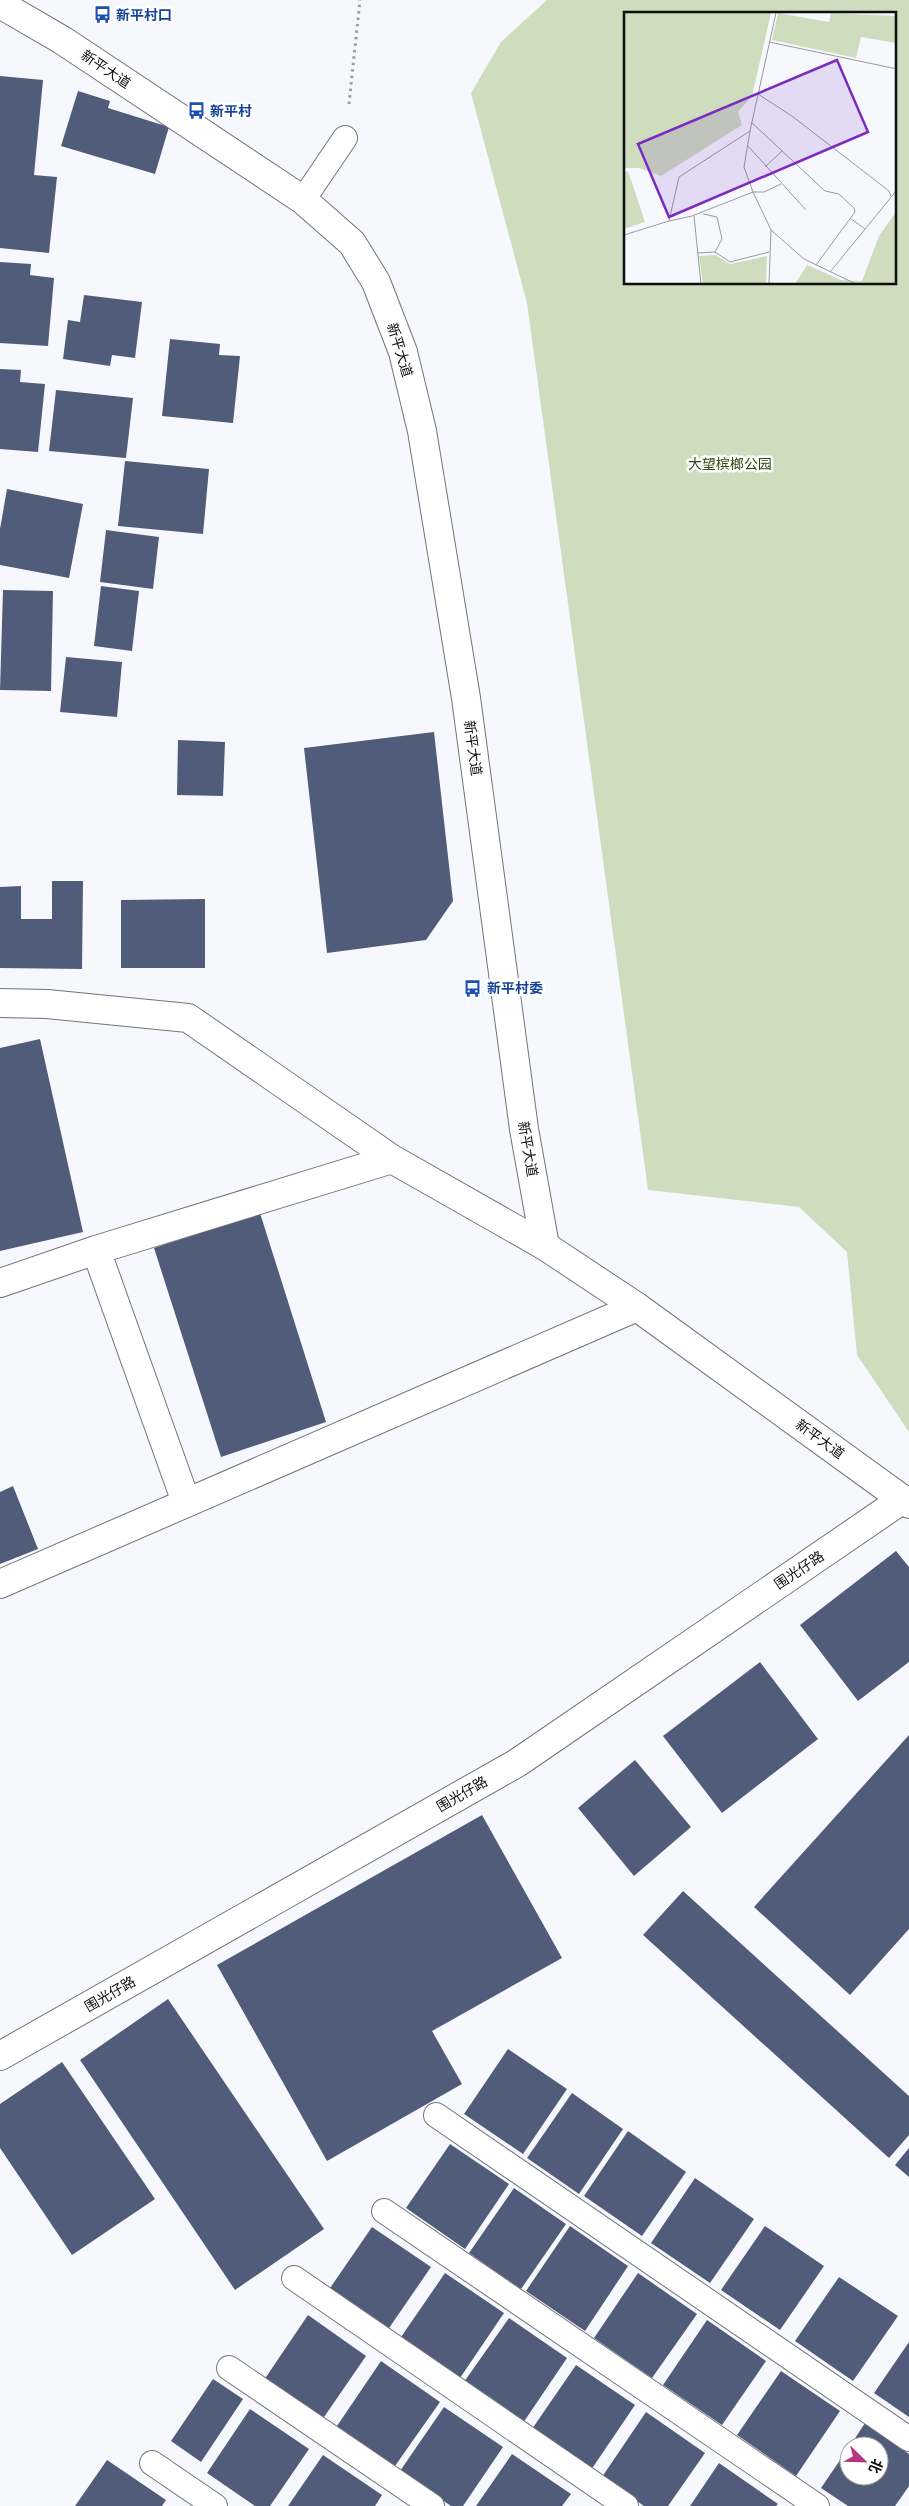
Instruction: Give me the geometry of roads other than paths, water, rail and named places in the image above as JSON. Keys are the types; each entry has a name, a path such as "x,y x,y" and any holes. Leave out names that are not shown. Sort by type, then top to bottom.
{"street":[{"name":"新平大道","path":"0,4 62,40 303,200 352,243 371,274 403,352 422,431 466,698 524,1128 545,1246 636,1307 906,1501"},
{"path":"0,1003 47,1004 188,1018 392,1159 545,1246"},
{"path":"0,1283 96,1250 392,1159"},
{"path":"96,1250 186,1502"},
{"path":"0,1584 636,1307"},
{"name":"围光仔路","path":"0,2056 517,1763 906,1501"}],"lane":[{"path":"303,200 345,138"},
{"path":"436,2115 909,2439"},
{"path":"384,2211 817,2506"},
{"path":"294,2278 626,2506"},
{"path":"229,2368 432,2506"},
{"path":"152,2463 215,2506"}],"place":[{"name":"新平村口","path":"102,15"},
{"name":"新平村","path":"196,111"},
{"name":"新平村委","path":"473,988"}],"park label":[{"name":"大望槟榔公园","path":"730,464"}]}
